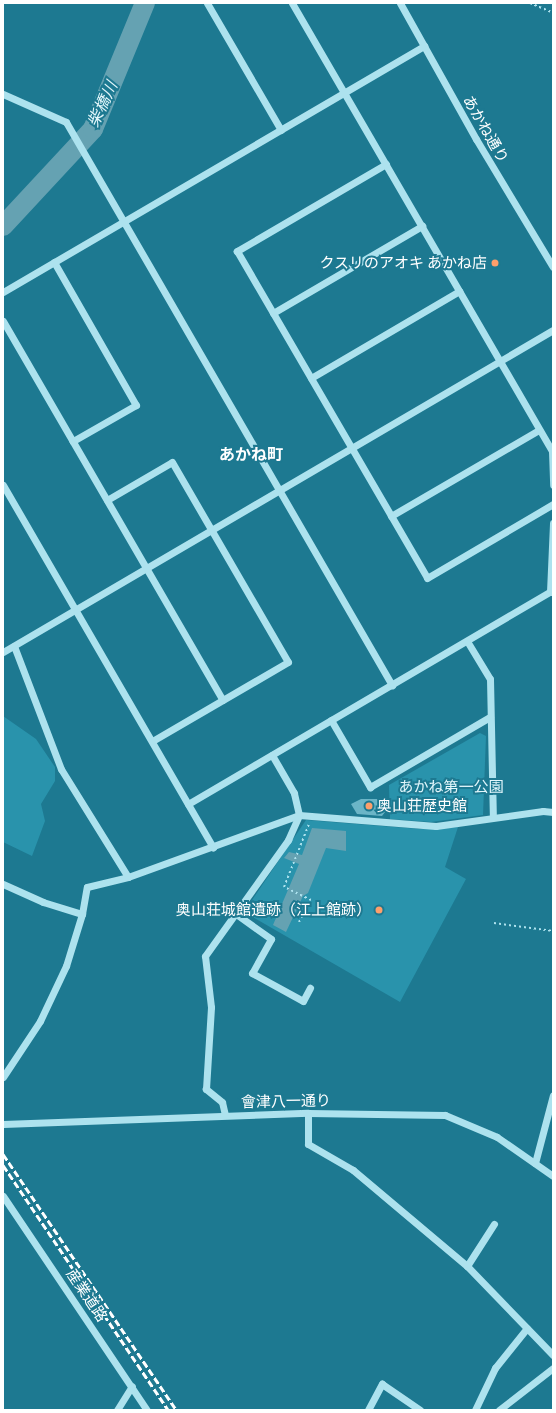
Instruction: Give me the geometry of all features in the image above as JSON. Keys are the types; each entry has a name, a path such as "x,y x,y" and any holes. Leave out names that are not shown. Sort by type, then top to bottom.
{"street":[{"path":"207,3 281,130"},
{"path":"292,3 552,451 553,485"},
{"name":"あかね通り","path":"400,3 476,139 553,267"},
{"path":"3,292 424,46"},
{"path":"3,94 66,122 392,685"},
{"path":"386,164 237,251 427,578 553,504"},
{"path":"274,313 422,226"},
{"path":"54,262 136,404 73,441"},
{"path":"311,378 459,291"},
{"path":"3,321 223,700"},
{"path":"3,652 553,330"},
{"path":"391,516 539,430"},
{"path":"107,500 172,462 288,662 152,741"},
{"path":"3,485 213,847"},
{"path":"188,804 550,592 553,523"},
{"path":"467,641 490,679 493,817"},
{"path":"14,646 61,769 128,877"},
{"path":"331,720 370,787 490,717"},
{"path":"225,1115 222,1102 206,1089 211,1007 204,956 236,914 288,840 299,815 294,793 272,755"},
{"path":"3,1077 40,1021 66,966 82,914 87,887 128,877 299,815 436,826 493,817 544,811 553,812"},
{"path":"3,884 43,902 82,914"},
{"path":"236,914 271,939 252,973 303,1001 310,988"},
{"path":"535,1163 553,1094"},
{"path":"308,1113 308,1144 353,1170 467,1266 553,1354"},
{"name":"會津八一通り","path":"3,1124 308,1113 445,1116 497,1137 553,1176"},
{"name":"産業道路","path":"3,1196 147,1410"},
{"path":"467,1266 494,1224"},
{"path":"475,1410 495,1368 527,1328"},
{"path":"499,1410 553,1368"},
{"path":"368,1410 382,1384 420,1410"},
{"path":"117,1410 132,1386"}],"path":[{"path":"530,3 553,13"},
{"path":"299,922 311,900 284,887 309,823 317,824"},
{"path":"494,923 553,931"}],"green space":[{"path":"3,716 36,739 55,767 55,781 41,804 45,821 32,856 3,842"},
{"name":"あかね第一公園","path":"480,733 486,736 483,815 431,822 390,819 389,785"},
{"path":"306,820 420,829 458,827 445,867 466,879 400,1002 244,912"}],"shaded area":[{"path":"312,828 346,831 346,851 326,848 308,893 303,896 286,932 273,925 299,864 284,858 289,852 302,855"}],"building":[{"name":"奥山荘歴史館","path":"361,799 380,799 388,808 382,816 357,814 351,804"}],"waterway":[{"name":"柴橋川","path":"3,226 93,129 145,3"}],"railway":[{"path":"3,1154 176,1410"},
{"path":"3,1165 168,1410"}],"place":[{"name":"クスリのアオキ あかね店","path":"495,263"},
{"name":"奥山荘歴史館","path":"369,806"},
{"name":"奥山荘城館遺跡（江上館跡）","path":"379,910"}],"district":[{"name":"あかね町","path":"251,454"}]}
